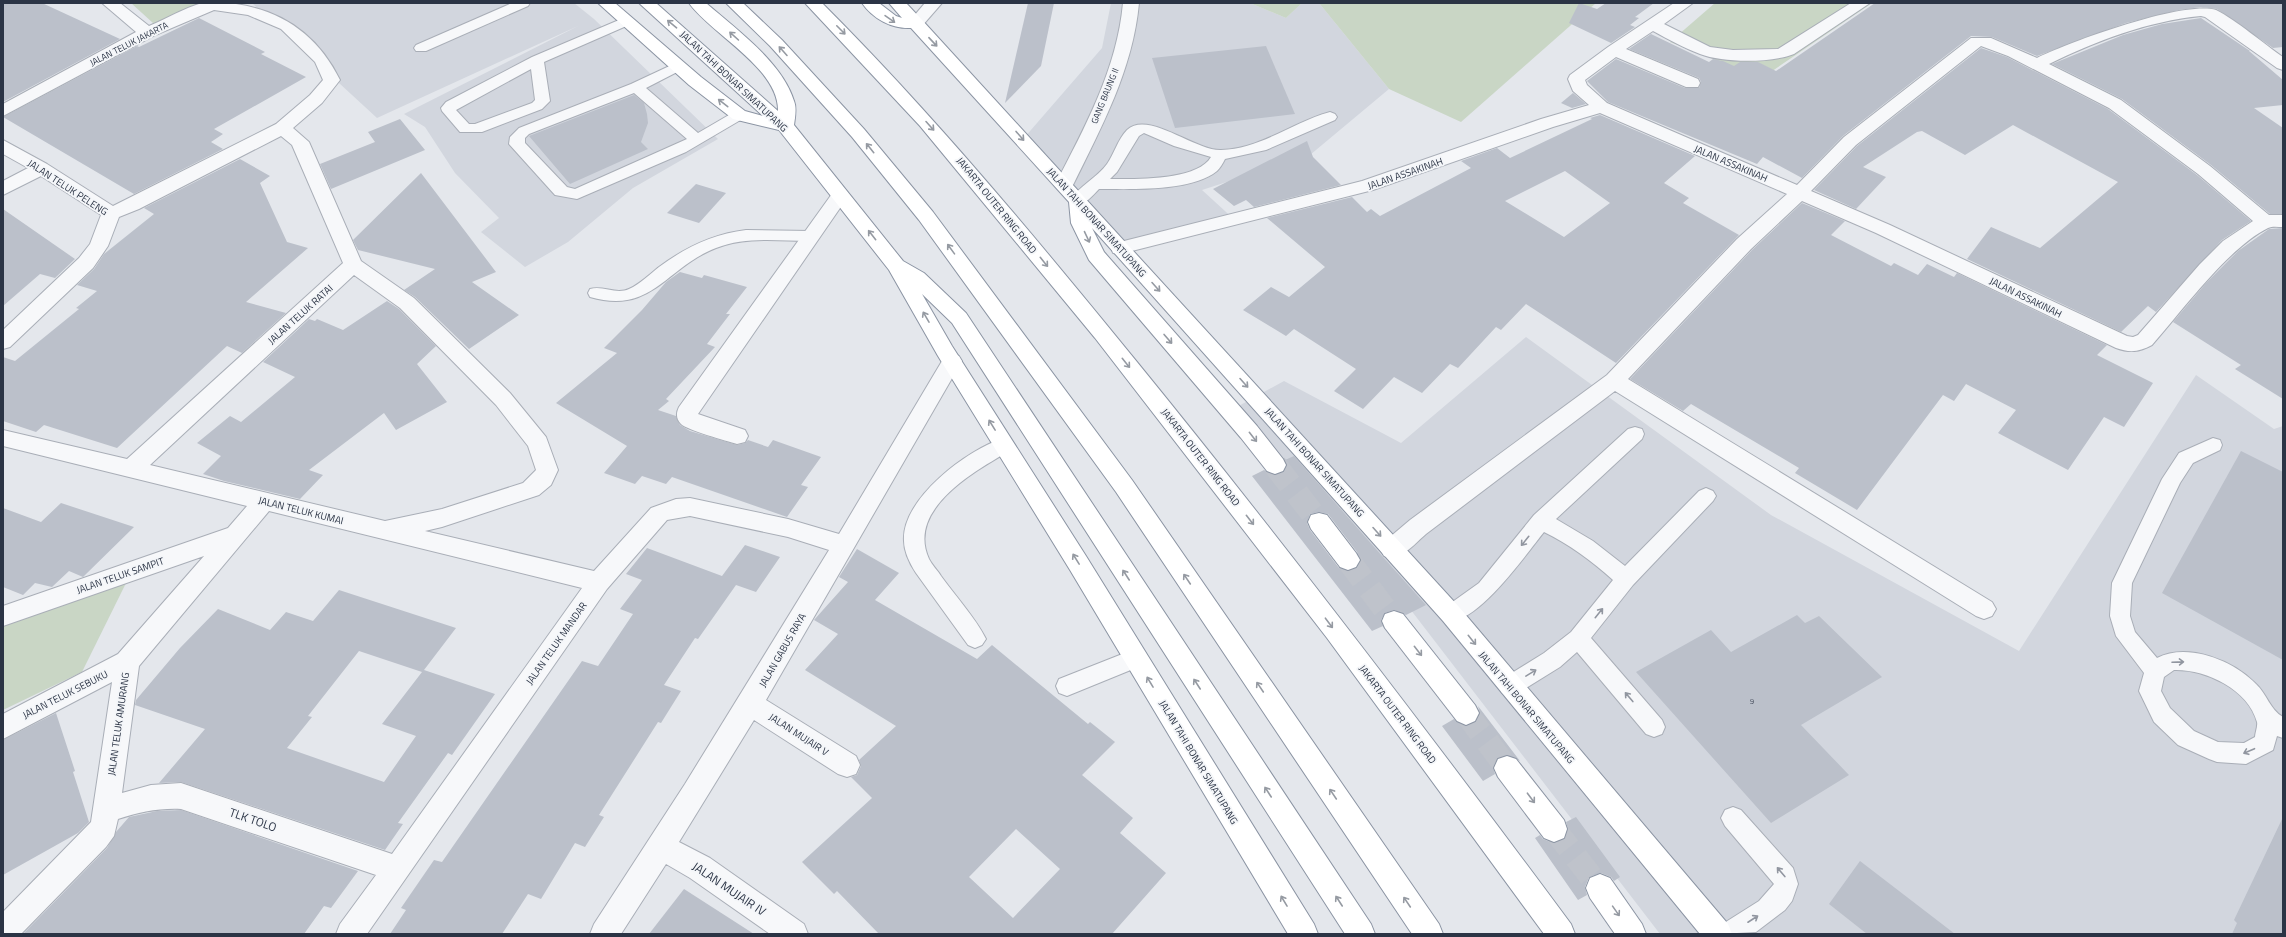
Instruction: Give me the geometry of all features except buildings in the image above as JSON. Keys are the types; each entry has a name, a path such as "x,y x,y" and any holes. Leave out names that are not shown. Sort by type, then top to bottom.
{"highway":[{"path":"606,3 678,66 739,115 785,126 787,103 780,86 747,49 697,3"},
{"name":"JALAN TAHI BONAR SIMATUPANG","path":"647,3 696,45 785,126 896,266 952,361 1304,934"},
{"path":"734,3 776,43 858,133 926,216 1124,486 1429,934"},
{"name":"JAKARTA OUTER RING ROAD","path":"813,3 898,89 972,173 1160,404 1458,794 1561,934"},
{"path":"870,3 893,22 901,24 916,23"},
{"name":"JALAN TAHI BONAR SIMATUPANG","path":"897,3 1071,192 1451,614 1718,934"},
{"path":"1071,192 1080,223 1096,255 1249,432 1275,465"},
{"path":"896,266 918,278 959,318 1361,934"},
{"path":"1319,522 1348,560"},
{"path":"1394,621 1466,713"},
{"path":"1508,768 1554,829"},
{"path":"1600,888 1632,934"}],"street":[{"path":"110,3 147,33"},
{"path":"916,23 934,3"},
{"name":"GANG BAUNG II","path":"1071,192 1119,63 1131,16 1131,3"},
{"path":"1601,107 1579,87 1576,79 1614,50 1685,3"},
{"path":"1653,25 1706,51 1734,55 1780,54 1828,26 1862,3"},
{"name":"JALAN TELUK JAKARTA","path":"3,111 147,33 214,5 252,11 287,26 322,60 332,80 316,99 282,128 132,204 111,213"},
{"path":"2037,64 2089,40 2168,16 2202,10 2210,13 2283,65"},
{"path":"1392,549 1418,527 1614,380 1744,244 1800,192 1850,141 1950,64 1977,41 1985,41 2037,64 2115,104 2274,221"},
{"path":"1614,50 1692,83"},
{"name":"JALAN ASSAKINAH","path":"1120,248 1367,186 1547,123 1601,107 1883,229 2123,343 2135,345 2145,340 2230,246 2274,221"},
{"path":"282,128 300,142 353,265 407,303 502,398 538,443 547,470 542,479 531,489 442,518 383,530"},
{"name":"JALAN TELUK PELENG","path":"3,146 41,168 111,213 99,246 86,263 3,342"},
{"path":"3,189 41,168"},
{"path":"737,436 690,420 687,413 840,195"},
{"name":"JALAN TELUK RATAI","path":"131,469 353,265"},
{"name":"JALAN GABUS RAYA","path":"604,934 662,847 751,704 835,541 952,361"},
{"path":"1614,380 1984,609"},
{"name":"JALAN TELUK KUMAI","path":"3,438 599,582"},
{"name":"JALAN TELUK AMURANG","path":"3,932 96,838 104,826 127,662 265,502"},
{"name":"JALAN TELUK MANDAR","path":"350,934 398,869 599,582 659,514 676,508 690,507 788,528 835,541"},
{"name":"JALAN TELUK SAMPIT","path":"3,616 237,535"},
{"name":"JALAN TELUK SEBUKU","path":"3,726 127,662"},
{"name":"JALAN MUJAIR V","path":"751,704 847,765"},
{"name":"TLK TOLO","path":"106,812 142,798 162,795 182,796 398,869"},
{"name":"JALAN MUJAIR IV","path":"662,847 700,868 794,934"}],"lane":[{"path":"422,48 523,3"},
{"path":"537,60 543,101 537,106 477,129 465,129 449,111 448,108 451,105 537,60 626,22"},
{"path":"678,66 636,87 524,131 518,137 516,144 561,190 571,194 576,194 697,140 739,115"},
{"path":"636,87 697,140"},
{"path":"1097,184 1118,159 1133,134 1142,128 1150,129 1179,143 1220,155 1261,147 1330,117"},
{"path":"1071,192 1097,184 1139,184 1198,174 1211,168 1220,155"},
{"path":"596,293 618,298 636,293 686,256 722,240 735,237 810,236"},
{"path":"1451,614 1486,589 1541,521 1635,434"},
{"path":"2155,671 2126,636 2120,616 2122,583 2172,479 2186,458 2213,445"},
{"path":"975,639 918,560 914,532 917,519 937,491 976,462 1004,446"},
{"path":"1510,686 1552,660 1578,638 1626,579 1706,496"},
{"path":"1541,521 1569,534 1603,558 1626,579"},
{"path":"1578,638 1654,727"},
{"path":"1067,686 1135,658"},
{"path":"2173,661 2200,663 2230,676 2255,697 2275,725 2264,743 2246,754 2217,752 2186,738 2162,715 2150,691 2155,671 2173,661"},
{"path":"1730,934 1774,904 1787,890 1785,876 1733,818"}],"shaded area":[{"path":"252,3 574,3 594,19 718,139 633,188 568,242 525,267 481,232 499,218 455,173 425,127 404,114 578,26 377,118"},
{"path":"1111,3 1250,3 1286,18 1302,3 1319,3 1389,89 1310,155 1202,190 1237,222 1118,254 1024,138 1102,48"},
{"path":"1526,337 1771,515 2019,651 2196,375 2274,429 2283,426 2283,934 1660,934 1324,497 1226,413 1284,381 1401,443"}],"green space":[{"path":"131,3 205,3 150,25 153,23"},
{"path":"1250,3 1302,3 1286,18"},
{"path":"1319,3 1596,3 1461,122 1389,89"},
{"path":"1715,3 1872,3 1762,78 1670,42"},
{"path":"129,577 82,672 3,710 3,624"}],"tunnel":[{"path":"1275,465 1319,522"},
{"path":"1348,560 1394,621"},
{"path":"1466,713 1507,768"},
{"path":"1554,829 1600,888"}]}
